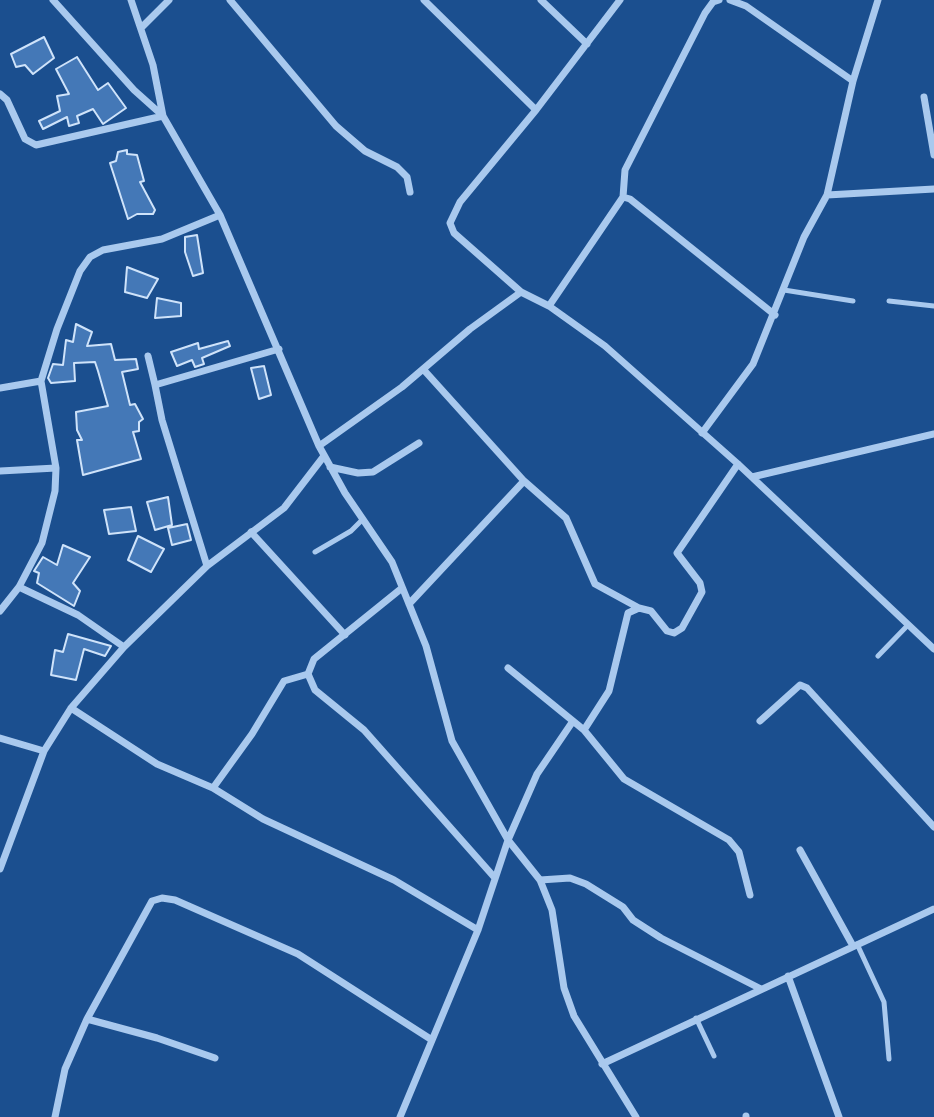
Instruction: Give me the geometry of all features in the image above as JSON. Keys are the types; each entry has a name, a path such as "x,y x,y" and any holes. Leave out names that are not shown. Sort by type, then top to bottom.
{"street":[{"path":"53,0 134,90 163,117 220,215 319,446 362,520 392,562 426,646 452,741 508,840 540,880 552,910 564,988 574,1016 636,1117"},
{"path":"131,0 153,65 163,117"},
{"path":"141,28 169,0"},
{"path":"230,0 336,126 365,151 397,167 407,177 410,191"},
{"path":"424,0 536,110"},
{"path":"541,0 587,44"},
{"path":"620,0 536,110 460,202 450,223 454,233 521,292 549,306 604,346 738,464 934,649"},
{"path":"549,306 623,197 625,170 705,13 713,2 719,0"},
{"path":"730,0 748,3 853,81"},
{"path":"702,433 752,364 775,314 804,237 827,195 853,81 878,0"},
{"path":"0,94 7,100 25,139 36,145 163,117"},
{"path":"924,97 934,155"},
{"path":"827,195 934,189"},
{"path":"623,197 630,199 775,314"},
{"path":"0,611 19,587 42,543 55,491 56,468 41,381 57,329 80,271 90,257 103,250 162,239 220,215"},
{"path":"319,446 521,292"},
{"path":"155,384 279,349"},
{"path":"148,356 162,420 207,566"},
{"path":"423,369 524,481 571,526 590,578 639,608 651,611 667,631 674,633 682,628 702,592 699,583 677,554 738,464"},
{"path":"0,388 41,381"},
{"path":"752,477 934,434"},
{"path":"330,467 358,473 373,472 419,443"},
{"path":"0,869 44,751 71,708 124,646 207,566 284,508 324,456"},
{"path":"0,471 56,468"},
{"path":"409,604 524,481"},
{"path":"251,532 345,635"},
{"path":"19,587 78,615 124,646"},
{"path":"402,588 314,659 308,674 315,690 364,730 495,878"},
{"path":"584,730 609,691 628,613 639,608"},
{"path":"508,668 584,730 624,779 729,840 738,852 750,895"},
{"path":"213,788 252,734 284,681 308,674"},
{"path":"760,721 800,685 807,688 934,827"},
{"path":"71,708 158,764 213,788 263,819 394,880 478,930"},
{"path":"400,1117 478,930 508,840 537,774 573,721"},
{"path":"0,738 44,751"},
{"path":"800,850 855,945"},
{"path":"540,880 570,878 586,884 623,907 633,920 661,938 761,989"},
{"path":"55,1117 65,1069 87,1019 152,901 162,898 174,900 298,954 432,1040"},
{"path":"602,1063 934,909"},
{"path":"788,976 839,1117"},
{"path":"87,1019 215,1058"}],"lane":[{"path":"784,290 853,300"},
{"path":"889,301 934,306"},
{"path":"315,552 351,531 362,520"},
{"path":"878,656 908,625"},
{"path":"855,945 884,1002 888,1023 889,1059"},
{"path":"696,1018 714,1056"}],"building":[{"path":"44,37 54,58 33,74 25,65 16,67 11,54"},
{"path":"77,57 98,90 108,83 126,108 103,124 93,109 77,116 79,123 69,126 67,117 43,129 39,121 60,111 57,96 69,94 56,69"},
{"path":"127,150 127,154 137,155 144,181 140,182 155,210 153,214 137,214 128,219 110,163 116,161 118,152"},
{"path":"197,235 203,273 193,276 185,252 185,237"},
{"path":"127,267 158,279 147,298 125,292"},
{"path":"157,298 181,303 181,316 155,318"},
{"path":"76,324 92,332 87,346 111,344 115,360 136,359 138,369 122,372 130,405 135,404 143,419 139,422 139,431 133,432 141,459 83,475 77,440 82,440 77,430 76,412 108,406 95,362 74,363 75,381 51,383 48,378 53,364 63,365 66,340 73,342"},
{"path":"228,341 230,346 202,358 204,364 195,367 192,360 177,366 171,352 198,343 199,349"},
{"path":"264,366 271,395 259,399 251,368"},
{"path":"168,497 172,525 155,530 147,502"},
{"path":"131,507 136,531 109,534 104,510"},
{"path":"187,524 191,540 172,545 168,528"},
{"path":"138,536 164,549 151,572 128,560"},
{"path":"63,545 90,557 73,583 80,591 74,606 37,583 39,573 34,571 43,557 57,565"},
{"path":"68,634 111,646 105,656 84,649 76,680 51,675 55,650 63,652"}]}
